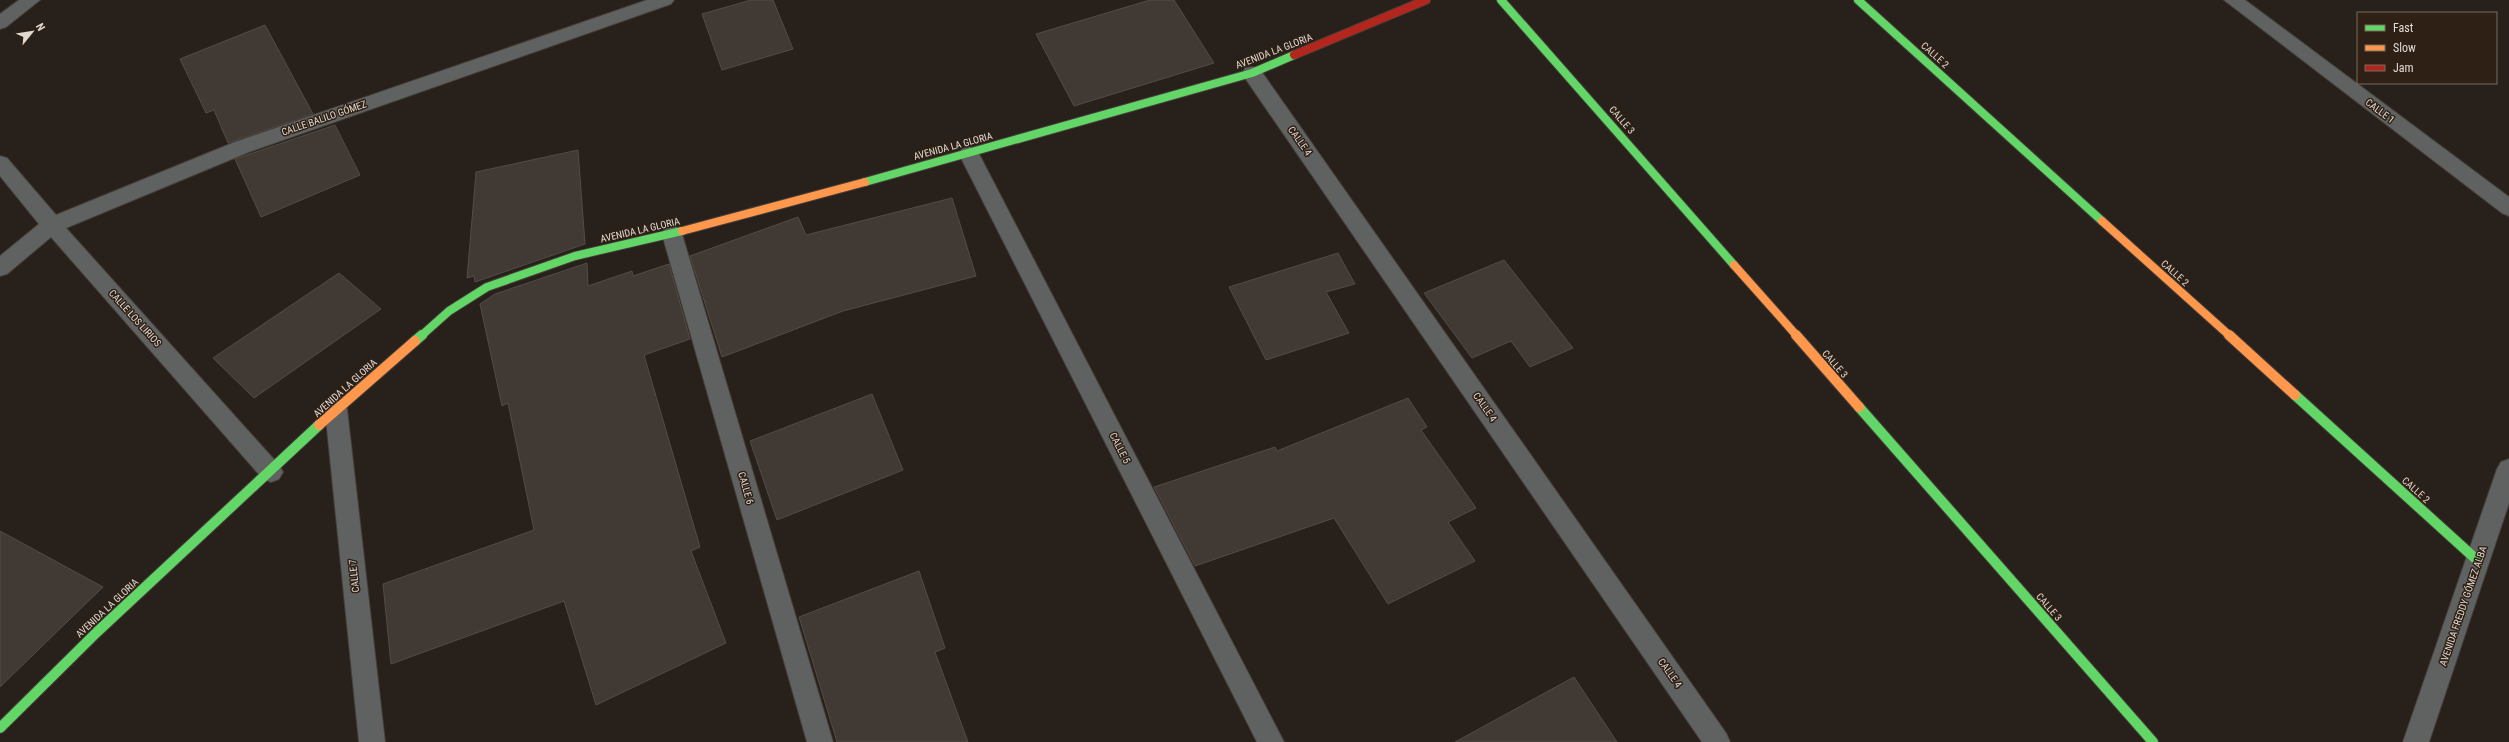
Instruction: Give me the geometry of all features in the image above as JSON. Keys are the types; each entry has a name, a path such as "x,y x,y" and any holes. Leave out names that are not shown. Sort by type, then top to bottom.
{"street":[{"path":"0,23 32,0"},
{"name":"CALLE BALILO GÓMEZ","path":"0,268 52,225 242,147 625,6 665,0"},
{"name":"AVENIDA LA GLORIA","path":"0,728 97,632 272,472 336,409 449,311 488,287 576,256 672,234 969,154 1252,72 1426,0"},
{"name":"CALLE 3","path":"1501,0 2153,742"},
{"name":"CALLE 2","path":"1858,0 2478,561"},
{"name":"CALLE 1","path":"2233,0 2509,208"},
{"name":"CALLE 4","path":"1252,72 1717,742"},
{"name":"CALLE 5","path":"969,154 1271,742"},
{"name":"CALLE LOS LIRIOS","path":"0,163 52,225 272,472"},
{"name":"CALLE 6","path":"672,234 820,742"},
{"name":"CALLE 7","path":"336,409 372,742"},
{"name":"AVENIDA FREDDY GÓMEZ ALBA","path":"2416,742 2509,469"}],"building":[{"path":"751,0 773,0 793,49 722,70 702,14"},
{"path":"1150,0 1174,0 1214,63 1074,106 1036,34"},
{"path":"265,25 313,114 228,143 214,110 206,113 180,59"},
{"path":"335,125 360,175 261,217 235,159"},
{"path":"578,150 585,244 475,282 474,276 467,278 476,172"},
{"path":"952,198 976,276 843,311 722,357 690,256 798,217 806,235"},
{"path":"1338,253 1355,284 1326,292 1349,333 1266,360 1229,287"},
{"path":"1504,260 1573,348 1530,367 1511,341 1472,358 1424,293"},
{"path":"587,263 588,286 632,271 633,276 669,264 690,339 644,355 700,547 691,551 726,643 596,705 564,601 391,664 383,584 534,530 508,403 502,406 480,304 495,294"},
{"path":"339,273 381,309 254,398 213,358"},
{"path":"872,394 903,470 777,520 750,441"},
{"path":"1408,398 1427,427 1421,430 1476,508 1448,522 1475,561 1388,604 1334,518 1195,566 1154,487 1275,447 1277,451"},
{"path":"0,531 103,587 0,687"},
{"path":"919,571 945,648 935,652 968,742 837,742 799,617"},
{"path":"1574,677 1617,742 1455,742"}],"traffic: fast":[{"path":"1501,0 1734,265"},
{"path":"1858,0 2102,221"},
{"path":"865,182 1252,73 1294,55"},
{"path":"415,341 449,311 487,287 575,256 682,231"},
{"path":"2295,395 2478,561"},
{"path":"1859,407 2153,742"},
{"path":"0,728 97,632 319,425"}],"traffic: slow":[{"path":"682,231 865,182"},
{"path":"2102,221 2295,395"},
{"path":"1734,265 1859,407"},
{"path":"319,425 415,341"}],"traffic: jam":[{"path":"1294,55 1426,0"}]}
